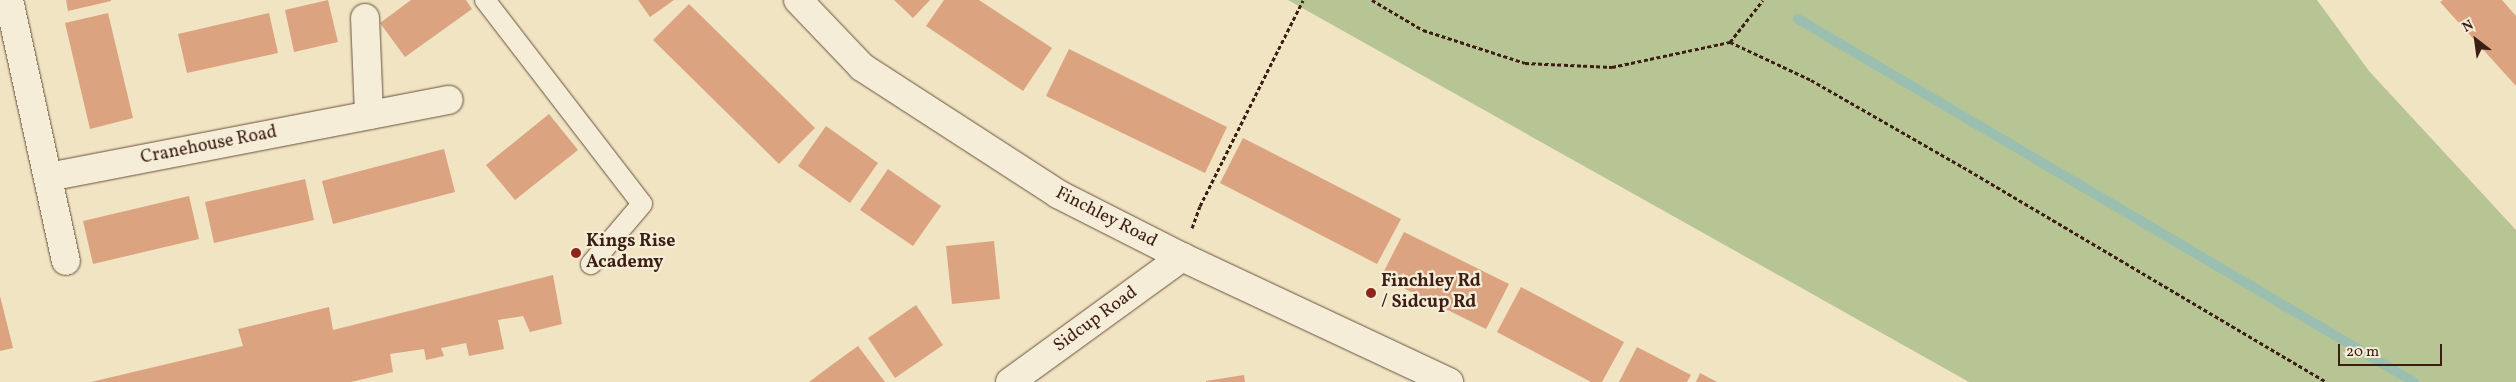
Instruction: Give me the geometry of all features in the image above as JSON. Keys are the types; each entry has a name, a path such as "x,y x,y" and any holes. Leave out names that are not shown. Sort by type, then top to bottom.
{"street":[{"path":"9,0 66,261"},
{"name":"Finchley Road","path":"798,0 862,67 1058,194 1182,257 1449,382"},
{"path":"366,18 369,115"},
{"name":"Cranehouse Road","path":"48,177 449,100"},
{"name":"Sidcup Road","path":"1010,382 1182,257"}],"lane":[{"path":"485,0 642,204 591,264"}],"path":[{"path":"1182,257 1200,206 1302,0"},
{"path":"1372,0 1423,30 1525,63 1612,67 1730,42 1811,80 2326,382"},
{"path":"1730,42 1762,0"}],"green space":[{"path":"1288,0 2317,0 2369,71 2516,230 2516,382 1969,382"}],"building":[{"path":"66,0 111,0 111,1 68,11"},
{"path":"328,0 338,42 294,52 285,10"},
{"path":"411,0 466,0 472,9 405,57 380,23"},
{"path":"638,0 674,0 650,17"},
{"path":"894,0 930,0 913,18"},
{"path":"944,0 979,0 1052,48 1023,91 926,26"},
{"path":"2443,0 2502,0 2516,16 2516,86 2440,2"},
{"path":"689,4 815,128 779,164 653,40"},
{"path":"108,13 133,118 90,129 65,23"},
{"path":"269,13 278,53 187,73 178,34"},
{"path":"1069,49 1227,127 1205,173 1046,96"},
{"path":"549,114 578,150 515,200 486,165"},
{"path":"826,126 878,163 850,203 798,166"},
{"path":"1243,138 1401,219 1377,264 1220,183"},
{"path":"444,149 455,192 333,224 322,181"},
{"path":"888,169 941,206 913,246 860,210"},
{"path":"305,179 314,220 214,243 205,202"},
{"path":"189,196 199,239 93,264 83,221"},
{"path":"1404,232 1509,284 1486,329 1381,277"},
{"path":"994,241 1000,299 952,304 946,246"},
{"path":"553,275 562,324 530,332 523,316 498,320 504,349 469,356 466,343 441,348 444,356 426,360 424,349 390,354 393,372 351,382 91,382 243,346 238,329 329,307 333,330"},
{"path":"1521,287 1624,342 1602,382 1591,382 1497,332"},
{"path":"0,296 13,348 0,351"},
{"path":"916,305 943,345 895,378 868,338"},
{"path":"858,346 885,382 809,382 833,364"},
{"path":"1637,347 1691,375 1687,382 1619,382"},
{"path":"1700,373 1717,382 1696,382"},
{"path":"1244,375 1245,382 1206,382 1206,381"}],"waterway":[{"path":"1798,19 2414,382"}],"place":[{"name":"Kings Rise Academy","path":"576,253"},
{"name":"Finchley Rd / Sidcup Rd","path":"1371,293"}]}
